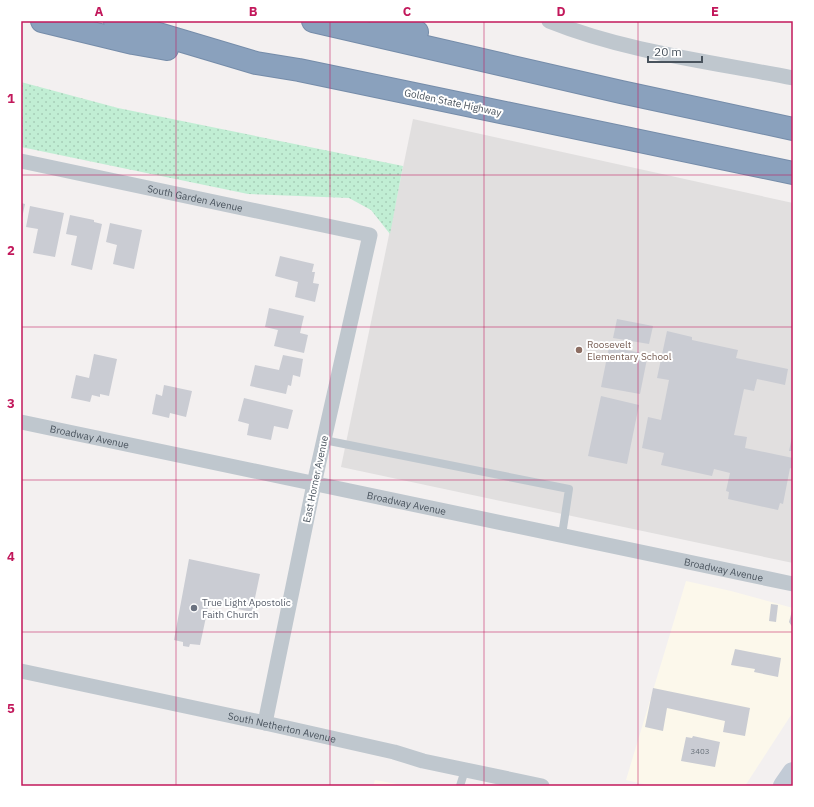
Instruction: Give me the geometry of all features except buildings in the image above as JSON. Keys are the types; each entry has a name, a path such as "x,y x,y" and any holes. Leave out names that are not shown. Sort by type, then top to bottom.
{"highway":[{"path":"42,21 133,43 256,63"},
{"name":"Golden State Highway","path":"115,21 256,63 299,70 793,173"},
{"path":"313,21 621,92 793,129"},
{"path":"381,21 621,92"}],"main road":[{"path":"784,786 793,773"}],"street":[{"path":"549,21 591,36 621,44 793,78"},
{"name":"South Garden Avenue","path":"21,161 370,235"},
{"name":"East Horner Avenue","path":"265,723 314,484 370,235"},
{"name":"Broadway Avenue","path":"21,422 793,584"},
{"name":"South Netherton Avenue","path":"21,671 265,723 394,752 423,761 542,786"}],"lane":[{"path":"324,440 569,489 562,536"},
{"path":"460,786 465,770"}],"shaded area":[{"name":"Roosevelt Elementary School","path":"413,119 793,203 793,563 341,467"},
{"path":"686,581 731,591 793,608 793,712 745,786 652,786 626,780"},
{"path":"375,780 408,786 373,786"}],"green space":[{"path":"21,82 118,108 403,166 390,234 371,210 349,198 248,194 21,147"}],"place":[{"name":"Roosevelt Elementary School","path":"579,350"},
{"name":"True Light Apostolic Faith Church","path":"194,608"}]}
